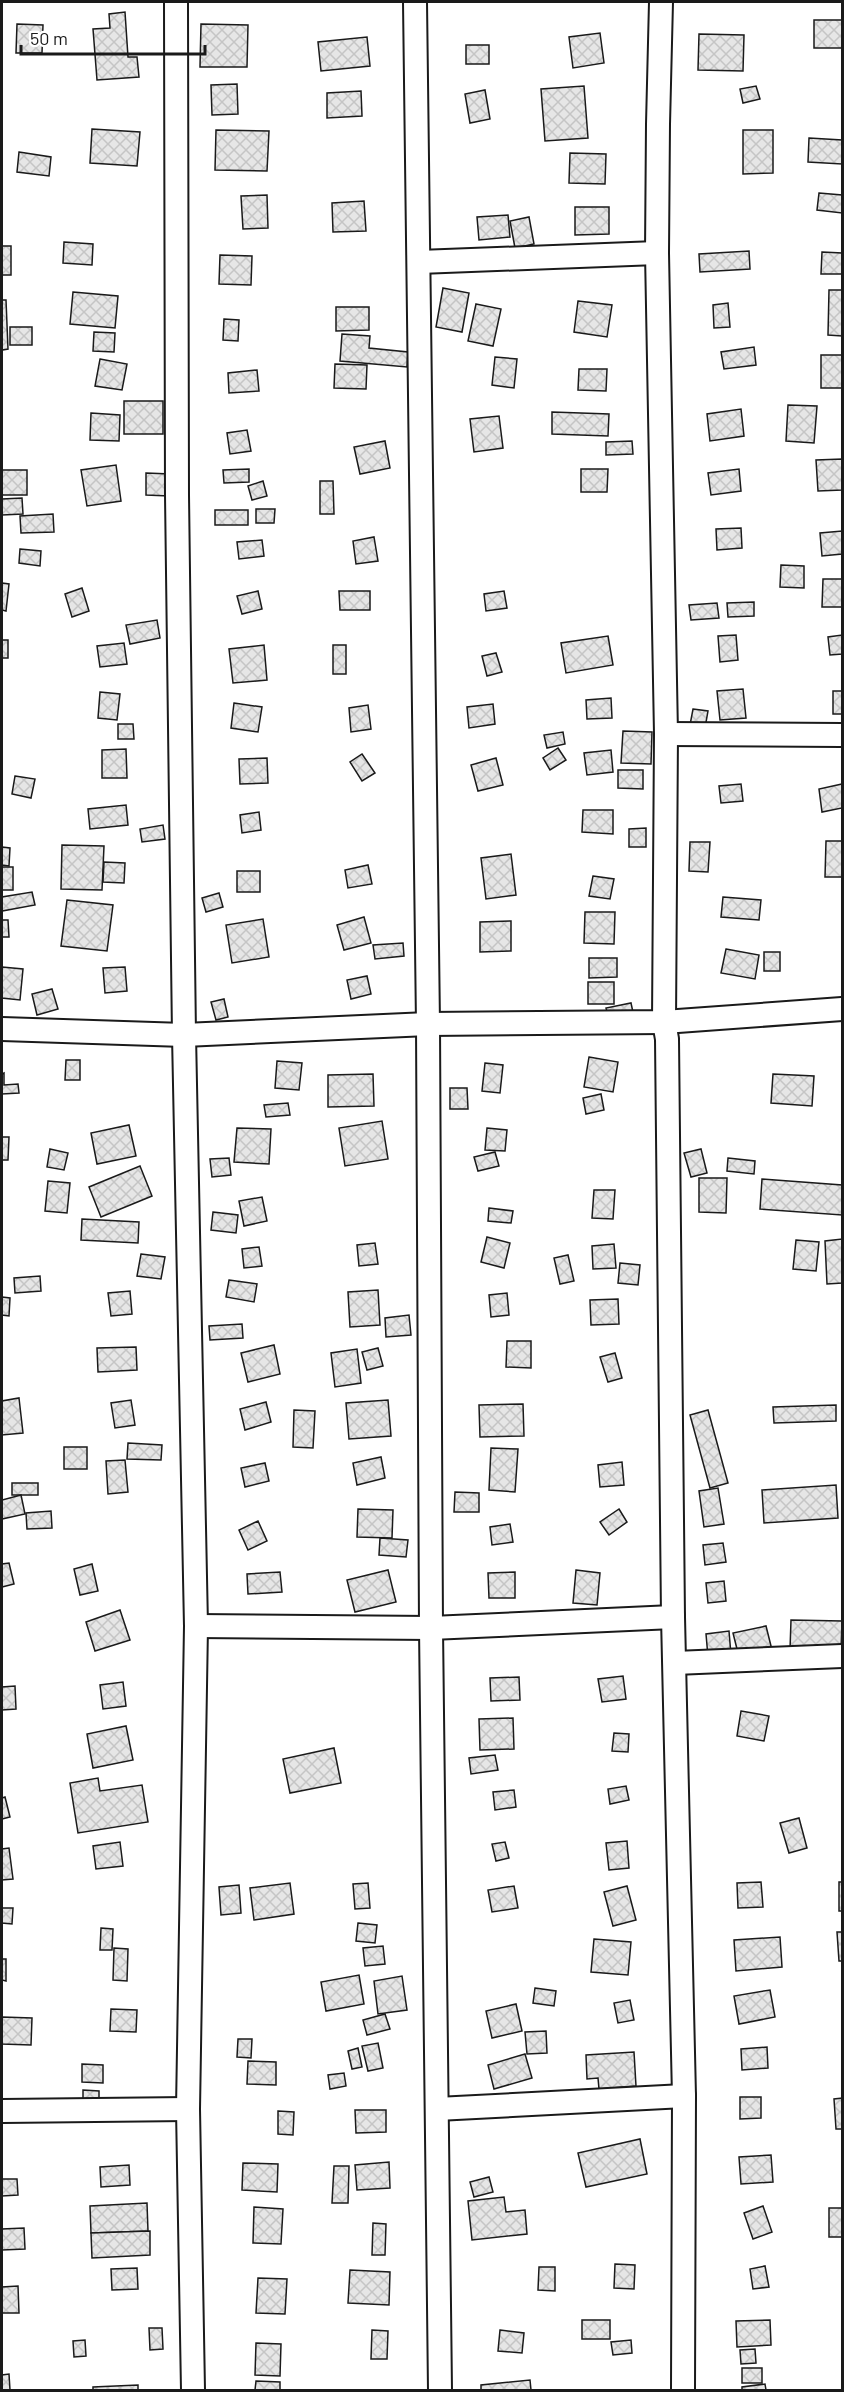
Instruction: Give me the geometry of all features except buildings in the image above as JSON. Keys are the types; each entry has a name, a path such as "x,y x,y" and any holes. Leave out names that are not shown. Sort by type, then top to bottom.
{"street":[{"path":"176,2 177,495 184,1035 196,1626 188,2109 193,2391"},
{"path":"415,2 429,1024 431,1628 440,2391"},
{"path":"661,2 657,124 657,253 666,734 664,1022 667,1040 673,1617 684,2096 683,2391"},
{"path":"419,262 657,253"},
{"path":"666,734 843,735"},
{"path":"2,1029 184,1035 429,1024 664,1022 843,1009"},
{"path":"196,1626 431,1628 673,1617"},
{"path":"675,1663 843,1656"},
{"path":"437,2109 684,2096"},
{"path":"2,2111 188,2109"}]}
